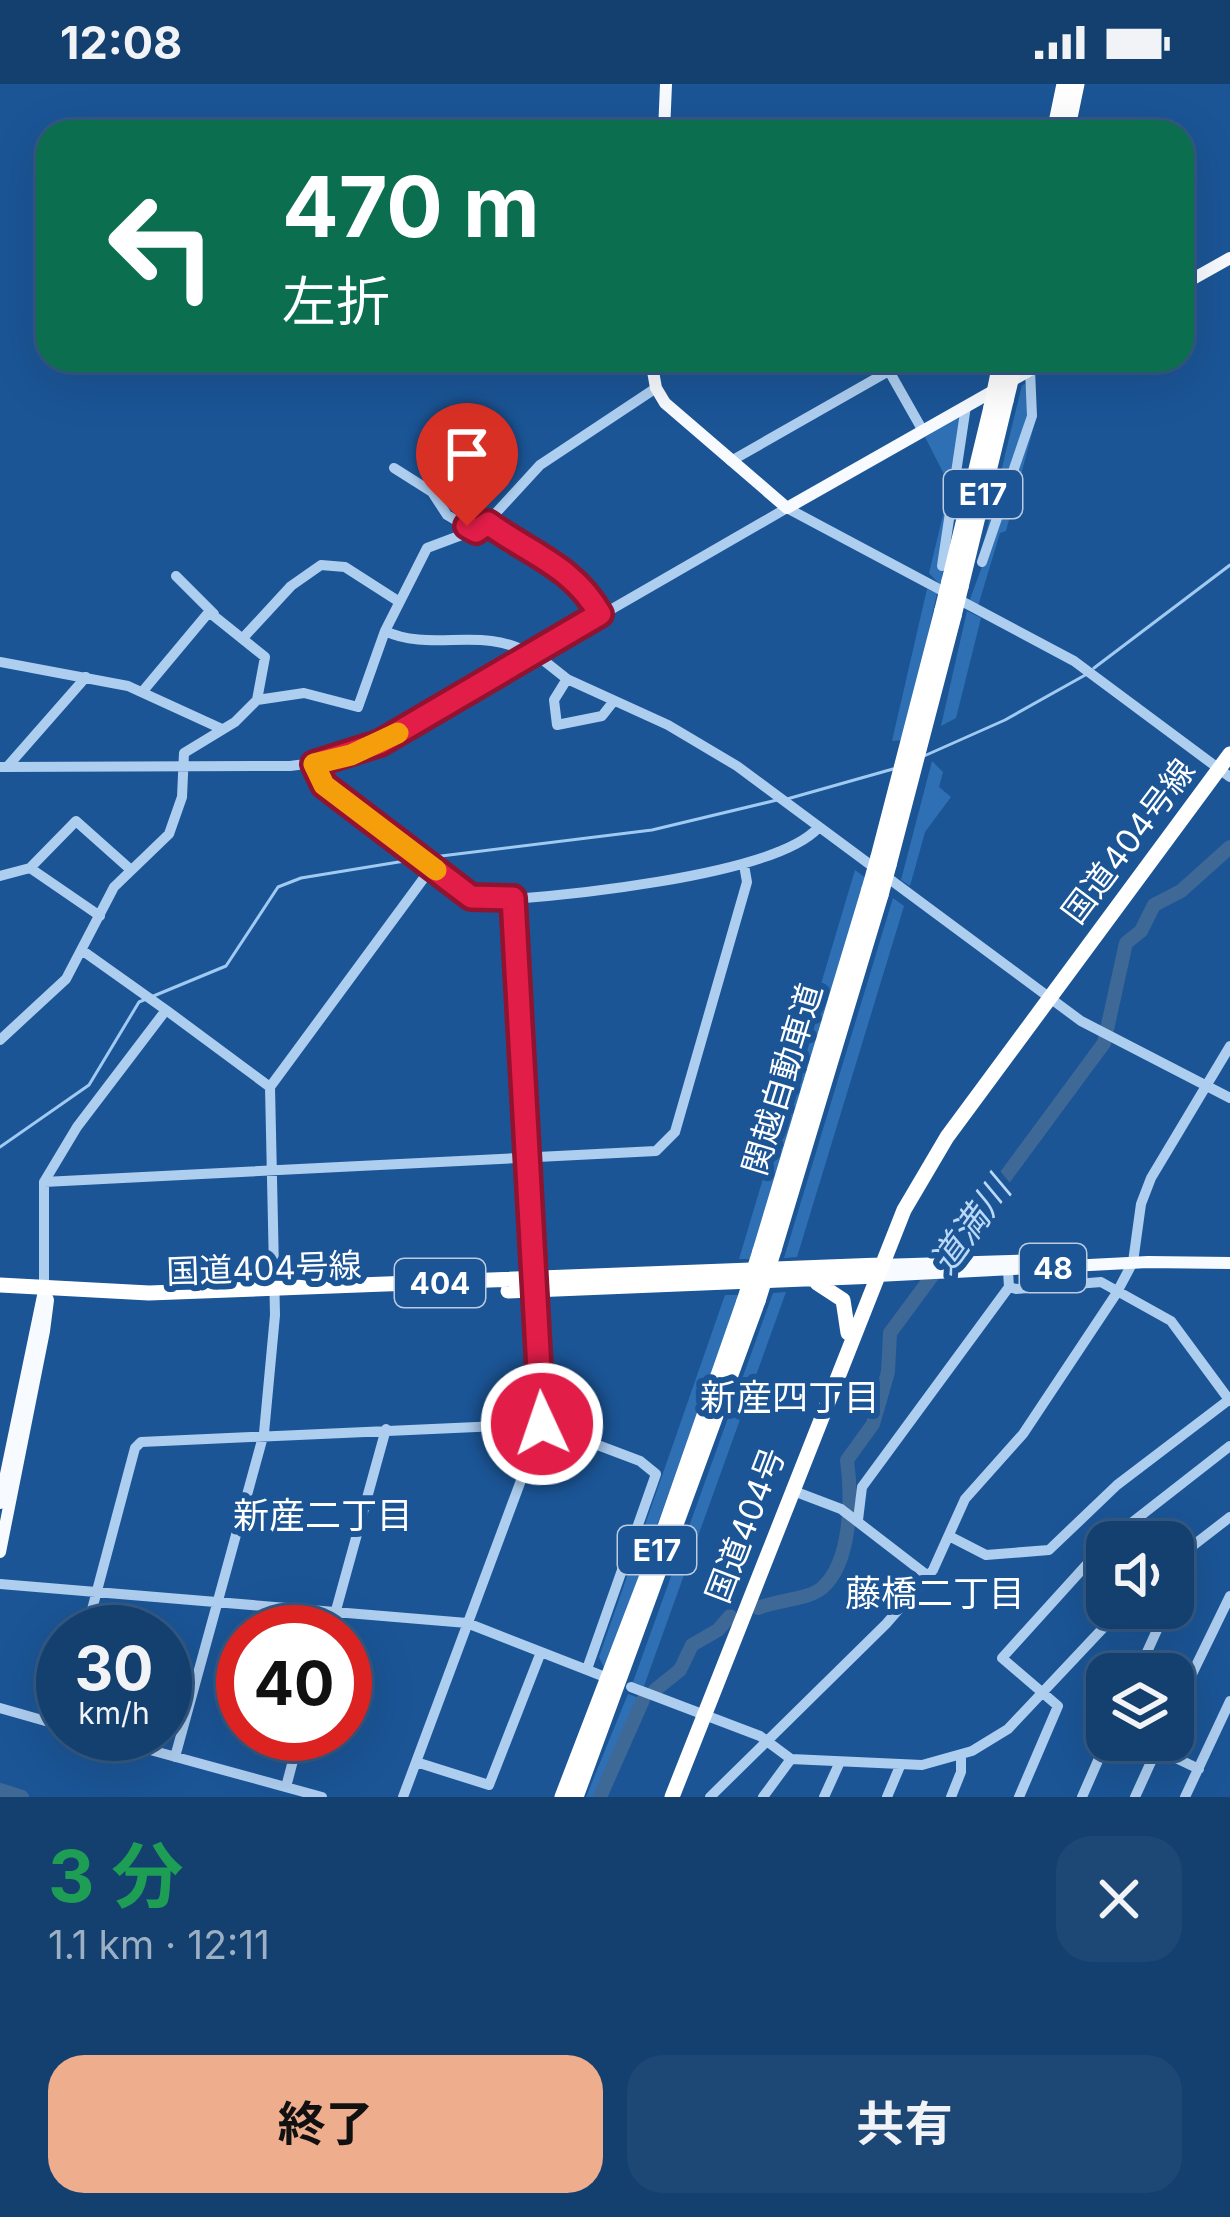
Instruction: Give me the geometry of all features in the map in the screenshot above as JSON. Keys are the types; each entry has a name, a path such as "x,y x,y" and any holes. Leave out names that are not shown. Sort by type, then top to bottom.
{"highway":[{"path":"1056,120 1064,84"},
{"path":"1070,120 1078,84"},
{"name":"関越自動車道","path":"576,1797 767,1250 884,861 948,613 950,578 1009,372"},
{"name":"国道404号線","path":"879,1271 904,1210 947,1137 1047,999 1225,773 1230,754"},
{"name":"国道404号線","path":"533,1285 804,1280 879,1271"},
{"name":"国道404号線","path":"0,1295 275,1293 879,1271"},
{"name":"国道404号","path":"672,1797 879,1271"},
{"path":"804,1280 824,1285 843,1300 849,1319 845,1354"},
{"name":"国道404号線","path":"0,1285 44,1297"},
{"name":"関越自動車道","path":"562,1797 751,1301"}],"main road":[{"path":"664,120 666,84"},
{"path":"1194,278 1230,257"},
{"path":"653,372 665,403 787,508 966,406 1004,372"},
{"name":"48","path":"879,1271 1134,1259 1230,1261"},
{"name":"48","path":"879,1271 1008,1271 1134,1259"},
{"path":"0,1503 44,1297"},
{"path":"0,1552 44,1297"}],"street":[{"path":"730,461 888,372"},
{"path":"891,372 923,431"},
{"path":"982,562 1032,416 1015,372"},
{"path":"0,1040 57,989 131,870 172,828 184,754 257,700 304,693 355,709 398,601 427,548 488,523 540,465 656,388"},
{"path":"950,578 966,406"},
{"path":"394,468 432,492 447,515 474,531"},
{"path":"4,767 314,764 380,743 787,508 1074,661 1225,773"},
{"path":"488,523 567,571 600,614"},
{"path":"243,638 291,586 321,565 345,567 398,601"},
{"path":"176,576 266,662 257,700"},
{"path":"143,691 197,623 214,614"},
{"path":"385,631 419,641 485,639 531,653 567,679 710,748 1047,999 1112,1040 1230,1098"},
{"path":"0,662 143,691 222,729"},
{"path":"4,767 86,676"},
{"path":"567,679 554,700 557,725 602,716 613,701"},
{"path":"314,764 324,785 476,899 513,898 744,865 794,848 818,828"},
{"path":"0,876 30,868 76,821 131,870"},
{"path":"44,1182 647,1155 669,1140 747,882 744,865"},
{"path":"192,1699 264,1433 275,1293 270,1087 432,867"},
{"path":"30,868 100,916"},
{"path":"403,1797 542,1424 513,898"},
{"path":"83,951 270,1087"},
{"path":"44,1297 44,1182 76,1127 166,1010"},
{"path":"710,1797 886,1624 928,1576 951,1537 965,1499 1022,1434 1116,1294 1134,1259 1144,1193 1203,1084 1230,1046"},
{"path":"858,1520 862,1487 1009,1287 1008,1271"},
{"path":"951,1537 986,1555 1049,1550 1117,1485 1230,1400 1171,1321 1095,1282 1009,1287"},
{"path":"93,1605 135,1448 141,1442 542,1424 640,1461 656,1474 587,1669"},
{"path":"339,1605 386,1429"},
{"path":"1130,1521 1230,1446"},
{"path":"791,1490 858,1520 928,1576"},
{"path":"1194,1544 1230,1516"},
{"path":"1019,1797 1058,1706 1002,1658 1086,1565"},
{"path":"0,1584 278,1605"},
{"path":"1194,1671 1230,1596"},
{"path":"372,1614 467,1624 600,1675"},
{"path":"631,1687 765,1740 791,1760 900,1766 961,1755 1009,1729 1103,1629"},
{"path":"416,1762 489,1784 541,1652"},
{"path":"1185,1797 1230,1701"},
{"path":"0,1708 36,1717"},
{"path":"951,1797 961,1772 961,1755"},
{"path":"763,1797 791,1760"},
{"path":"191,1761 322,1797"},
{"path":"286,1787 293,1761"},
{"path":"1082,1797 1098,1761"},
{"path":"1135,1797 1152,1761"},
{"path":"1186,1761 1198,1768"},
{"path":"824,1797 839,1763"},
{"path":"887,1797 900,1766"}],"shaded area":[{"path":"1022,385 1032,404 984,542"},
{"path":"958,417 941,586 929,573 950,486 925,437"},
{"path":"1035,422 1006,531 1000,533 978,606 969,602"},
{"path":"927,589 937,593 905,740 892,741"},
{"path":"967,611 981,618 956,718 941,726"},
{"path":"932,761 943,772 939,787 951,797 925,832 910,886 901,880"},
{"path":"855,870 867,879 752,1259 739,1259"},
{"path":"893,898 904,906 797,1257 784,1258"},
{"path":"786,1292 644,1686 633,1682 773,1293"},
{"path":"725,1295 740,1295 605,1670 599,1657"},
{"path":"628,1694 639,1698 598,1797 586,1797"}],"waterway":[{"path":"1094,668 1230,565"},
{"path":"924,756 1005,720 1087,674"},
{"path":"787,799 893,769"},
{"path":"433,857 652,830 777,800"},
{"name":"道満川","path":"758,1608 816,1592 832,1577 848,1528 847,1460 873,1424 888,1372 890,1333 1104,1043 1126,943 1141,931 1154,905 1181,891 1230,847"},
{"path":"0,1147 89,1085 139,1002 226,966 278,887 301,878 417,859"},
{"name":"道満川","path":"655,1690 680,1670 692,1645 718,1630 730,1616"},
{"name":"道満川","path":"600,1797 643,1700"},
{"name":"道満川","path":"0,1790 22,1797"}],"slow traffic":[{"path":"398,733 351,755 314,764 324,785 436,870"}],"district":[{"name":"新産四丁目","path":"790,1397"},
{"name":"新産二丁目","path":"323,1515"},
{"name":"藤橋二丁目","path":"935,1593"}],"route":[{"path":"467,526 476,531 488,523 554,562 576,578 600,614 380,743 314,764 324,785 471,897 483,901 513,898 542,1424"}]}
